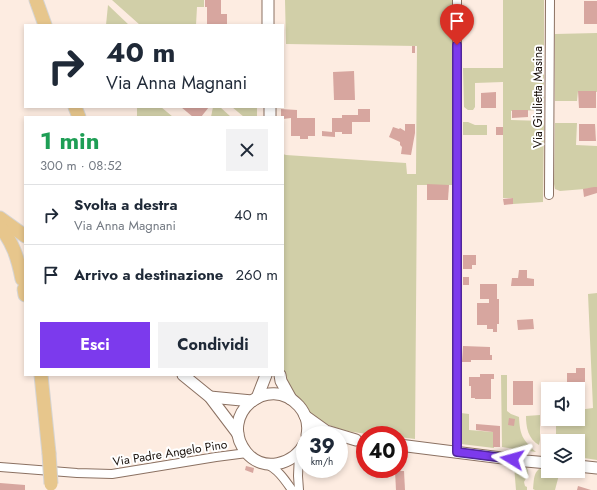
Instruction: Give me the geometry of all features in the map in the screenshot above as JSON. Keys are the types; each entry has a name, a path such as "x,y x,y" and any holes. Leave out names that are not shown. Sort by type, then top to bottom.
{"main road":[{"path":"36,0 45,24"},
{"path":"0,218 24,235"},
{"path":"0,227 7,235 15,251 24,284"},
{"path":"41,376 51,487"}],"street":[{"path":"268,0 268,24"},
{"path":"457,0 457,452"},
{"name":"Via Giulietta Masina","path":"549,195 550,0"},
{"path":"184,376 210,397 238,434"},
{"path":"254,399 266,376"},
{"path":"280,376 281,381 291,399"},
{"path":"292,490 282,476 271,466 255,459 247,453 241,444 238,434 240,415 245,407 254,399 265,395 283,395 297,403 302,409 308,426"},
{"path":"210,397 254,399"},
{"path":"305,416 326,430 356,439"},
{"path":"408,446 541,462"},
{"name":"Via Padre Angelo Pino","path":"0,467 112,474 247,453"},
{"path":"264,463 283,463 296,454"},
{"path":"585,467 597,468"},
{"path":"298,478 300,490"}],"shaded area":[{"path":"112,0 204,0 204,7 197,7 196,24 139,24"},
{"path":"285,0 454,0 454,185 417,185 415,439 408,438 408,426 356,426 356,433 348,431 348,426 328,425 313,416 302,405 289,385 284,373 284,154 406,163 407,174 416,174 417,46 286,44"},
{"path":"503,0 544,0 544,110 511,111 511,120 544,121 543,202 513,204 513,198 503,198 503,82 475,83 475,107 473,110 468,110 464,107 463,68 503,68"},
{"path":"108,5 128,24 106,24"},
{"path":"597,33 597,92 578,91 577,101 555,101 555,34"},
{"path":"137,108 162,108 172,116 137,116"},
{"path":"213,108 221,108 230,116 211,116"},
{"path":"233,108 257,108 257,116 243,116"},
{"path":"463,122 468,122 475,125 487,125 487,135 463,135"},
{"path":"555,123 577,123 576,145 597,146 597,188 560,191 555,189"},
{"path":"597,293 597,460 585,458 585,434 556,434 556,426 585,426 585,409 593,408 588,294"},
{"path":"501,375 507,375 507,411 519,417 521,433 528,444 536,452 502,447"},
{"path":"461,413 469,414 469,430 493,432 494,448 461,444"},
{"path":"540,415 539,445 532,439 528,432 526,416"},
{"path":"514,466 527,468 528,476 524,482 527,490 516,490"},
{"path":"541,469 541,478 558,478 555,490 533,489 537,471"}],"building":[{"path":"205,0 221,0 221,14 227,14 227,24 207,24 207,7 205,7"},
{"path":"584,1 597,1 597,24 584,24"},
{"path":"412,46 415,46 415,53 412,53"},
{"path":"354,71 355,100 334,100 333,72"},
{"path":"578,91 596,91 596,108 579,108"},
{"path":"496,92 496,108 481,108 481,93"},
{"path":"182,108 208,108 202,116 192,116"},
{"path":"281,109 297,110 297,118 315,118 315,136 308,136 308,139 300,139 300,136 291,136 291,118 284,119 284,116 281,116"},
{"path":"358,109 370,109 370,122 352,122 352,134 335,132 335,137 322,136 322,131 332,132 332,118 342,118 342,115 358,115"},
{"path":"512,110 528,110 528,117 512,118"},
{"path":"405,124 415,124 411,155 401,154 402,147 400,142 389,137 393,127 400,128 405,131"},
{"path":"579,124 595,124 596,141 579,141"},
{"path":"496,127 503,127 503,135 496,135"},
{"path":"427,184 449,185 448,200 427,200"},
{"path":"597,187 597,193 584,197 583,189"},
{"path":"513,198 513,204 504,205 503,199"},
{"path":"463,255 476,255 476,265 472,265 472,269 463,269"},
{"path":"519,270 527,270 527,278 534,279 534,286 511,286 512,278 518,278"},
{"path":"463,277 469,277 469,285 463,285"},
{"path":"480,284 497,284 497,299 499,299 499,324 497,324 497,332 493,332 493,329 487,329 487,325 477,325 477,303 489,303 489,299 480,299"},
{"path":"533,319 534,329 518,330 517,320"},
{"path":"463,346 490,347 490,355 492,355 492,360 471,360 471,362 462,362"},
{"path":"576,368 585,368 585,382 567,382 567,373 576,373"},
{"path":"480,374 494,374 494,379 491,379 491,399 471,398 469,377 480,377"},
{"path":"513,381 533,381 533,405 513,405"},
{"path":"509,418 515,419 514,426 508,425"},
{"path":"476,424 500,426 500,447 493,447 493,432 476,430"},
{"path":"246,466 254,468 253,473 245,470"},
{"path":"395,478 404,478 405,490 396,490"},
{"path":"0,483 25,485 25,490 0,490"},
{"path":"578,486 591,490 577,490"}],"route":[{"path":"457,45 457,452 512,459"}]}
